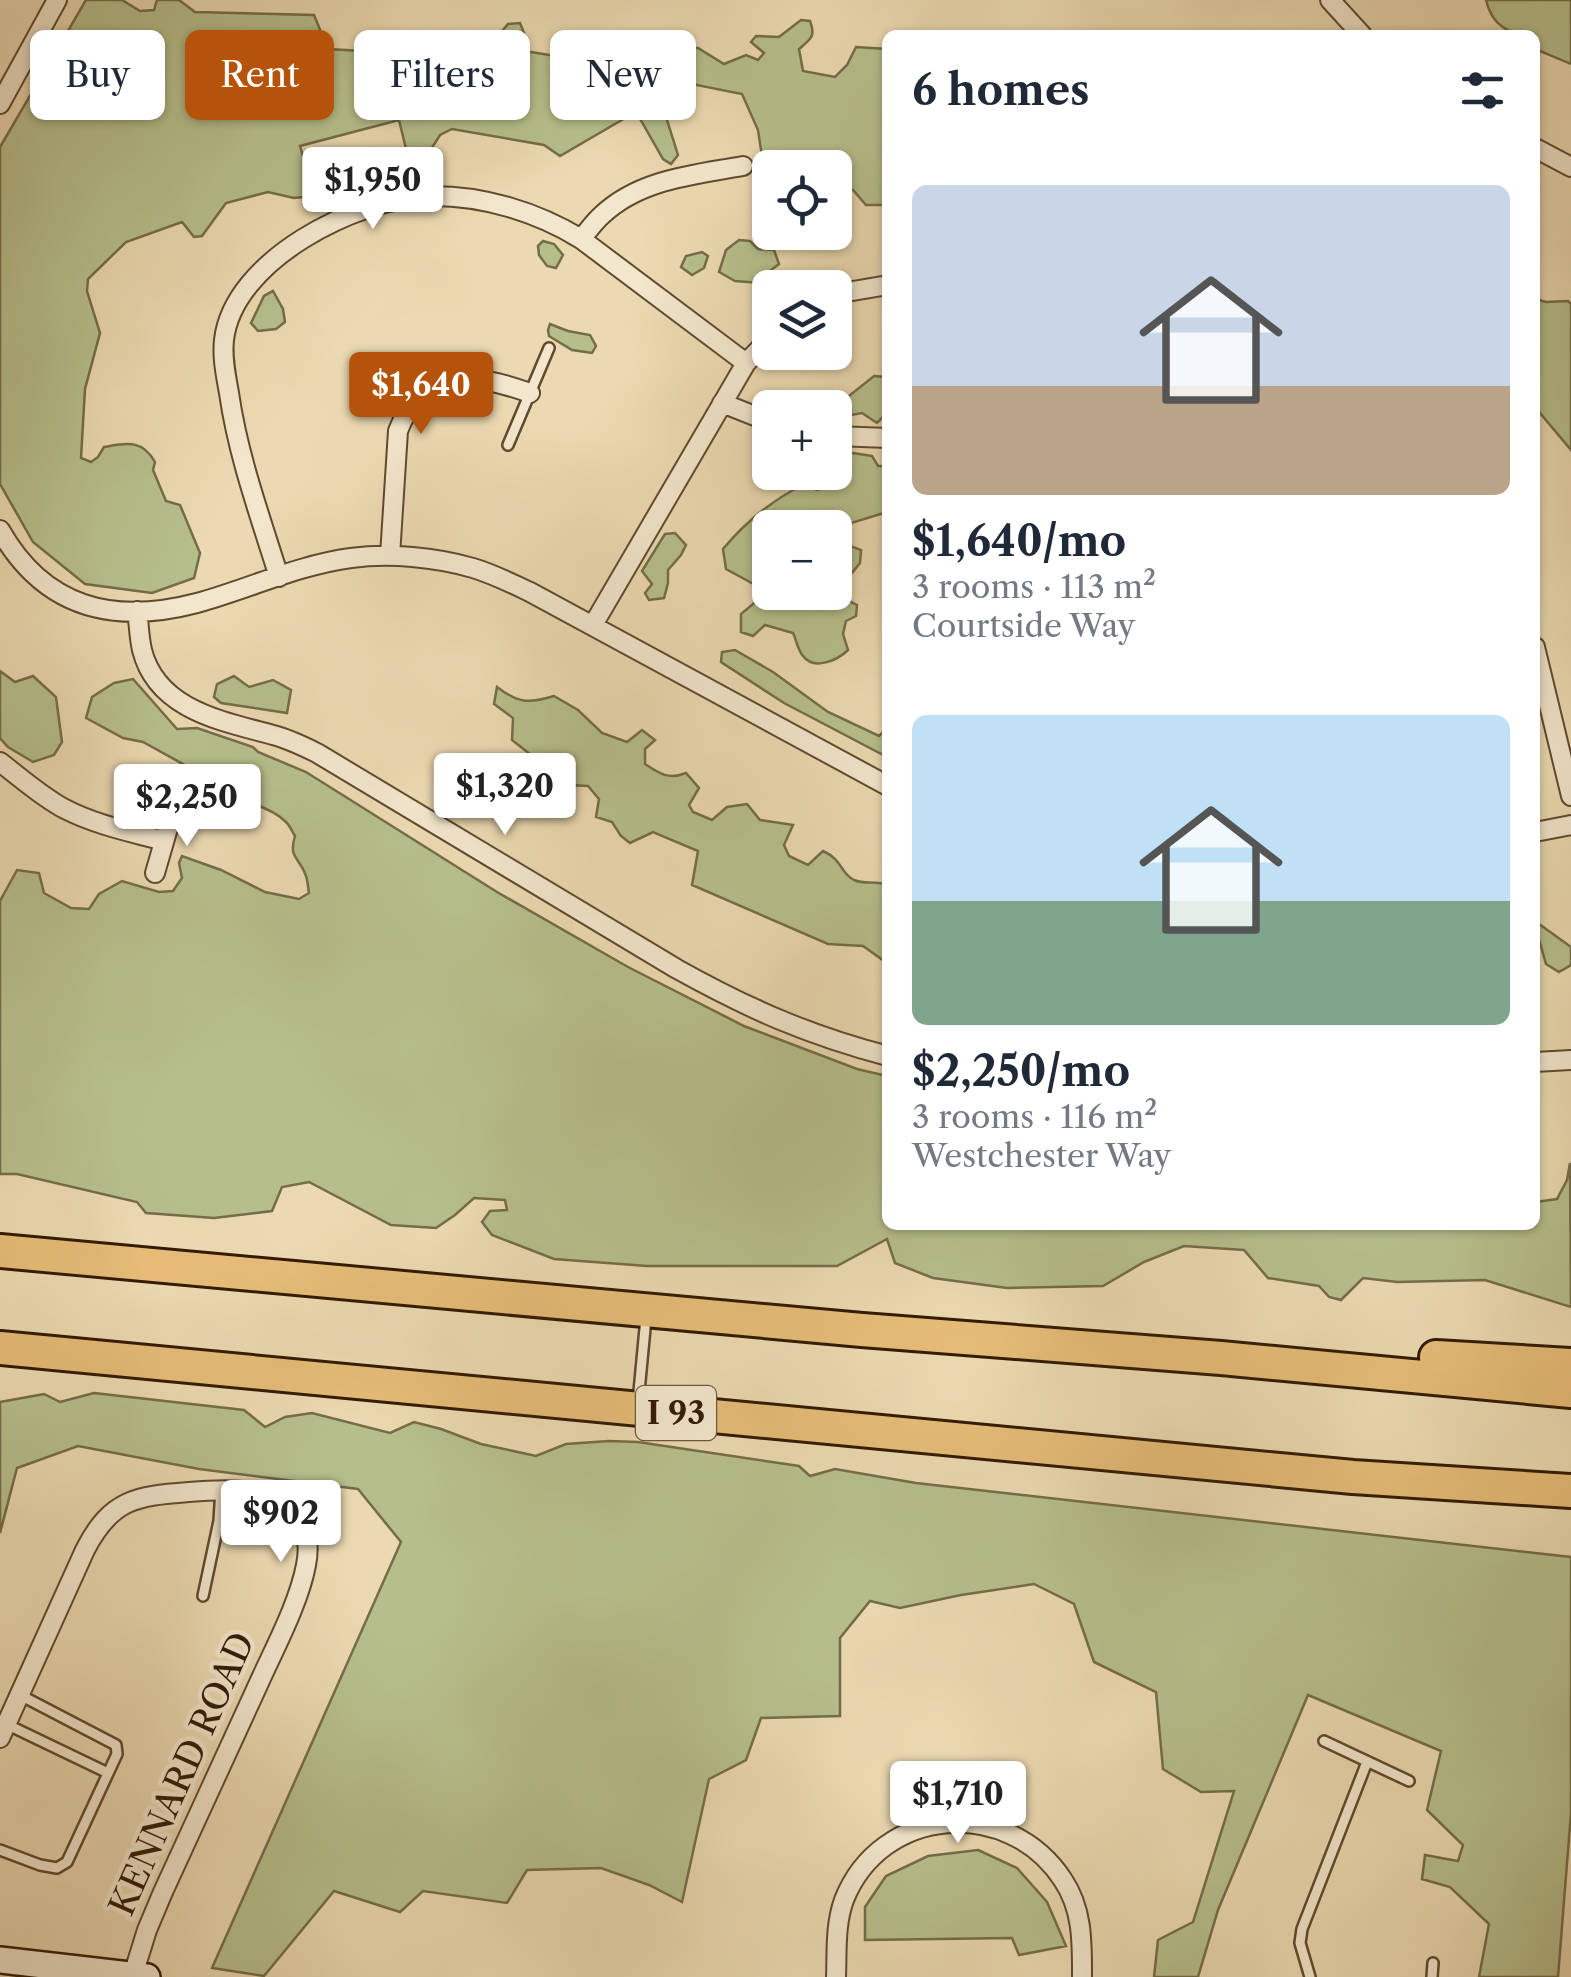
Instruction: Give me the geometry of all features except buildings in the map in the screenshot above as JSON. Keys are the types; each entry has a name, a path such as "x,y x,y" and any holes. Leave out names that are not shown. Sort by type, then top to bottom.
{"highway":[{"path":"0,1251 1571,1392"},
{"name":"I 93","path":"0,1348 1353,1477 1571,1491"},
{"path":"1296,1365 1360,1353 1571,1365"},
{"path":"1353,1477 1571,1514"}],"main road":[{"path":"0,1960 140,1976"}],"street":[{"path":"0,104 57,0"},
{"path":"1330,0 1357,30"},
{"path":"1540,151 1571,167"},
{"path":"582,239 602,214 637,191 671,179 743,166"},
{"path":"278,577 237,440 224,341 236,306 256,276 285,252 339,221 372,208 416,198 440,196 506,206 560,226 582,239 746,363"},
{"path":"852,291 882,286"},
{"path":"592,625 752,357"},
{"path":"390,556 398,431 415,400 426,388 455,378 489,381 530,393"},
{"path":"722,404 752,415"},
{"path":"852,437 882,438"},
{"path":"0,530 28,570 48,588 105,610 166,609 195,603 327,562 354,558 390,556 473,568 530,592 882,783"},
{"path":"138,611 146,662 166,692 181,704 217,720 276,735 317,753 731,999 798,1029 882,1054"},
{"path":"1540,668 1571,796"},
{"path":"0,762 68,811 164,841"},
{"path":"155,872 173,811"},
{"path":"1540,831 1571,825"},
{"path":"1540,1062 1571,1060"},
{"name":"KENNARD ROAD","path":"3,1731 94,1531 108,1514 140,1496 221,1489 264,1495 295,1511 308,1542 302,1582 148,1930 140,1976"},
{"path":"836,1977 838,1923 851,1885 862,1868 876,1853 910,1832 963,1822 992,1827 1023,1842 1063,1880 1078,1912 1082,1977"}],"lane":[{"path":"508,445 548,348"},
{"path":"638,1410 646,1310"},
{"path":"204,1596 219,1521 221,1489"},
{"path":"0,1850 40,1865 58,1868 67,1862 117,1754 116,1745 20,1695"},
{"path":"3,1731 108,1773"},
{"path":"1324,1741 1409,1781"},
{"path":"1310,1977 1300,1943 1302,1929 1367,1762"},
{"path":"1432,1977 1433,1963"}],"green space":[{"path":"86,0 122,0 140,11 154,10 157,0 179,0 195,12 314,15 320,30 185,30 185,120 334,120 334,49 354,50 354,120 399,120 300,146 315,196 294,198 268,192 226,203 202,236 194,237 182,222 126,242 88,279 87,291 100,333 85,389 81,458 91,462 104,447 120,444 145,449 155,462 153,470 166,501 180,505 200,553 194,578 152,593 85,584 33,542 0,484 0,147 30,96 30,120 165,120 165,30 68,30"},
{"path":"1486,0 1571,0 1571,64 1540,51 1540,30 1510,30 1493,16"},
{"path":"801,20 810,21 811,37 799,49 803,71 835,77 856,47 882,49 882,205 866,205 852,189 852,150 761,150 758,130 742,94 696,85 696,48 724,64 746,55 758,60 764,53 751,42 756,36 779,37"},
{"path":"520,23 523,30 503,30 508,24"},
{"path":"530,52 550,55 550,120 622,120 560,156 544,145 452,129 440,135 413,178 407,172 408,157 399,120 530,120"},
{"path":"641,120 667,120 678,155 671,164 663,159"},
{"path":"739,240 750,241 752,250 774,250 779,264 771,270 752,270 752,282 735,281 719,272 726,250"},
{"path":"543,241 554,244 563,255 556,268 547,266 539,255 538,246"},
{"path":"702,252 708,256 704,268 692,275 681,267 686,256"},
{"path":"273,291 285,322 276,329 258,331 251,323 264,296"},
{"path":"1540,300 1571,304 1571,450 1540,413"},
{"path":"550,324 590,335 596,346 592,353 572,350 549,336"},
{"path":"874,376 882,377 882,418 877,423 862,413 852,415 852,394"},
{"path":"852,453 872,456 882,466 882,514 852,523 852,510 764,510 793,490 852,490"},
{"path":"751,520 752,583 726,569 723,549"},
{"path":"675,533 686,545 668,570 664,598 649,600 645,593 652,584 642,571 665,534"},
{"path":"852,547 861,550 860,563 852,573"},
{"path":"852,602 857,605 856,616 846,621 843,634 848,650 819,663 801,654 793,633 765,625 753,636 741,632 741,614 752,605 752,610 852,610"},
{"path":"735,650 828,712 879,736 882,733 882,754 784,703 721,662 722,652"},
{"path":"0,671 15,682 33,676 56,697 62,742 54,755 33,762 0,738"},
{"path":"234,676 249,687 273,680 291,690 287,713 221,703 214,697 217,684"},
{"path":"133,679 177,729 197,728 253,747 306,772 497,892 628,967 744,1026 882,1075 882,1230 1540,1230 1540,1201 1557,1199 1570,1163 1571,1307 1485,1280 1397,1282 1363,1278 1341,1300 1329,1297 1319,1286 1268,1278 1244,1250 1184,1246 1144,1262 1103,1286 1007,1288 933,1278 895,1263 887,1239 837,1266 647,1266 554,1259 492,1235 482,1222 490,1211 507,1210 505,1200 474,1198 436,1228 391,1225 309,1182 282,1187 272,1211 214,1218 146,1213 137,1202 17,1174 0,1174 0,901 17,870 39,873 44,893 71,908 89,909 99,894 122,881 159,892 173,891 182,878 182,856 265,892 299,899 309,893 304,870 294,854 295,836 278,816 246,802 200,793 199,788 216,788 217,779 86,718 92,697 114,683"},
{"path":"497,687 524,700 554,696 578,710 602,733 627,742 642,730 655,740 645,749 645,764 665,775 686,773 699,788 689,805 693,812 712,820 727,807 747,804 760,820 793,825 784,845 789,856 808,865 823,851 854,880 882,884 882,959 863,946 828,944 692,885 698,851 653,832 630,843 612,822 596,817 599,799 588,786 569,785 512,740 513,718 494,704"},
{"path":"1540,925 1571,947 1571,965 1559,972 1546,964"},
{"path":"94,1393 244,1410 265,1427 285,1417 312,1413 390,1433 414,1422 481,1444 536,1456 566,1444 638,1442 799,1466 810,1476 835,1469 916,1483 1571,1557 1571,1813 1558,1977 1479,1977 1489,1924 1450,1887 1422,1879 1425,1855 1458,1861 1463,1845 1427,1810 1441,1751 1308,1695 1218,1910 1198,1977 1154,1977 1158,1940 1193,1922 1234,1791 1201,1792 1163,1769 1156,1692 1094,1662 1074,1604 1034,1584 900,1608 870,1601 840,1638 840,1716 761,1718 746,1760 709,1779 682,1902 601,1868 527,1870 507,1903 423,1891 400,1912 334,1891 264,1976 212,1968 401,1542 358,1489 199,1469 78,1446 17,1468 0,1533 0,1402 44,1394 60,1402"},
{"path":"978,1850 1017,1868 1047,1902 1066,1946 1019,1955 1012,1938 865,1940 865,1907 886,1876 928,1856"}]}
